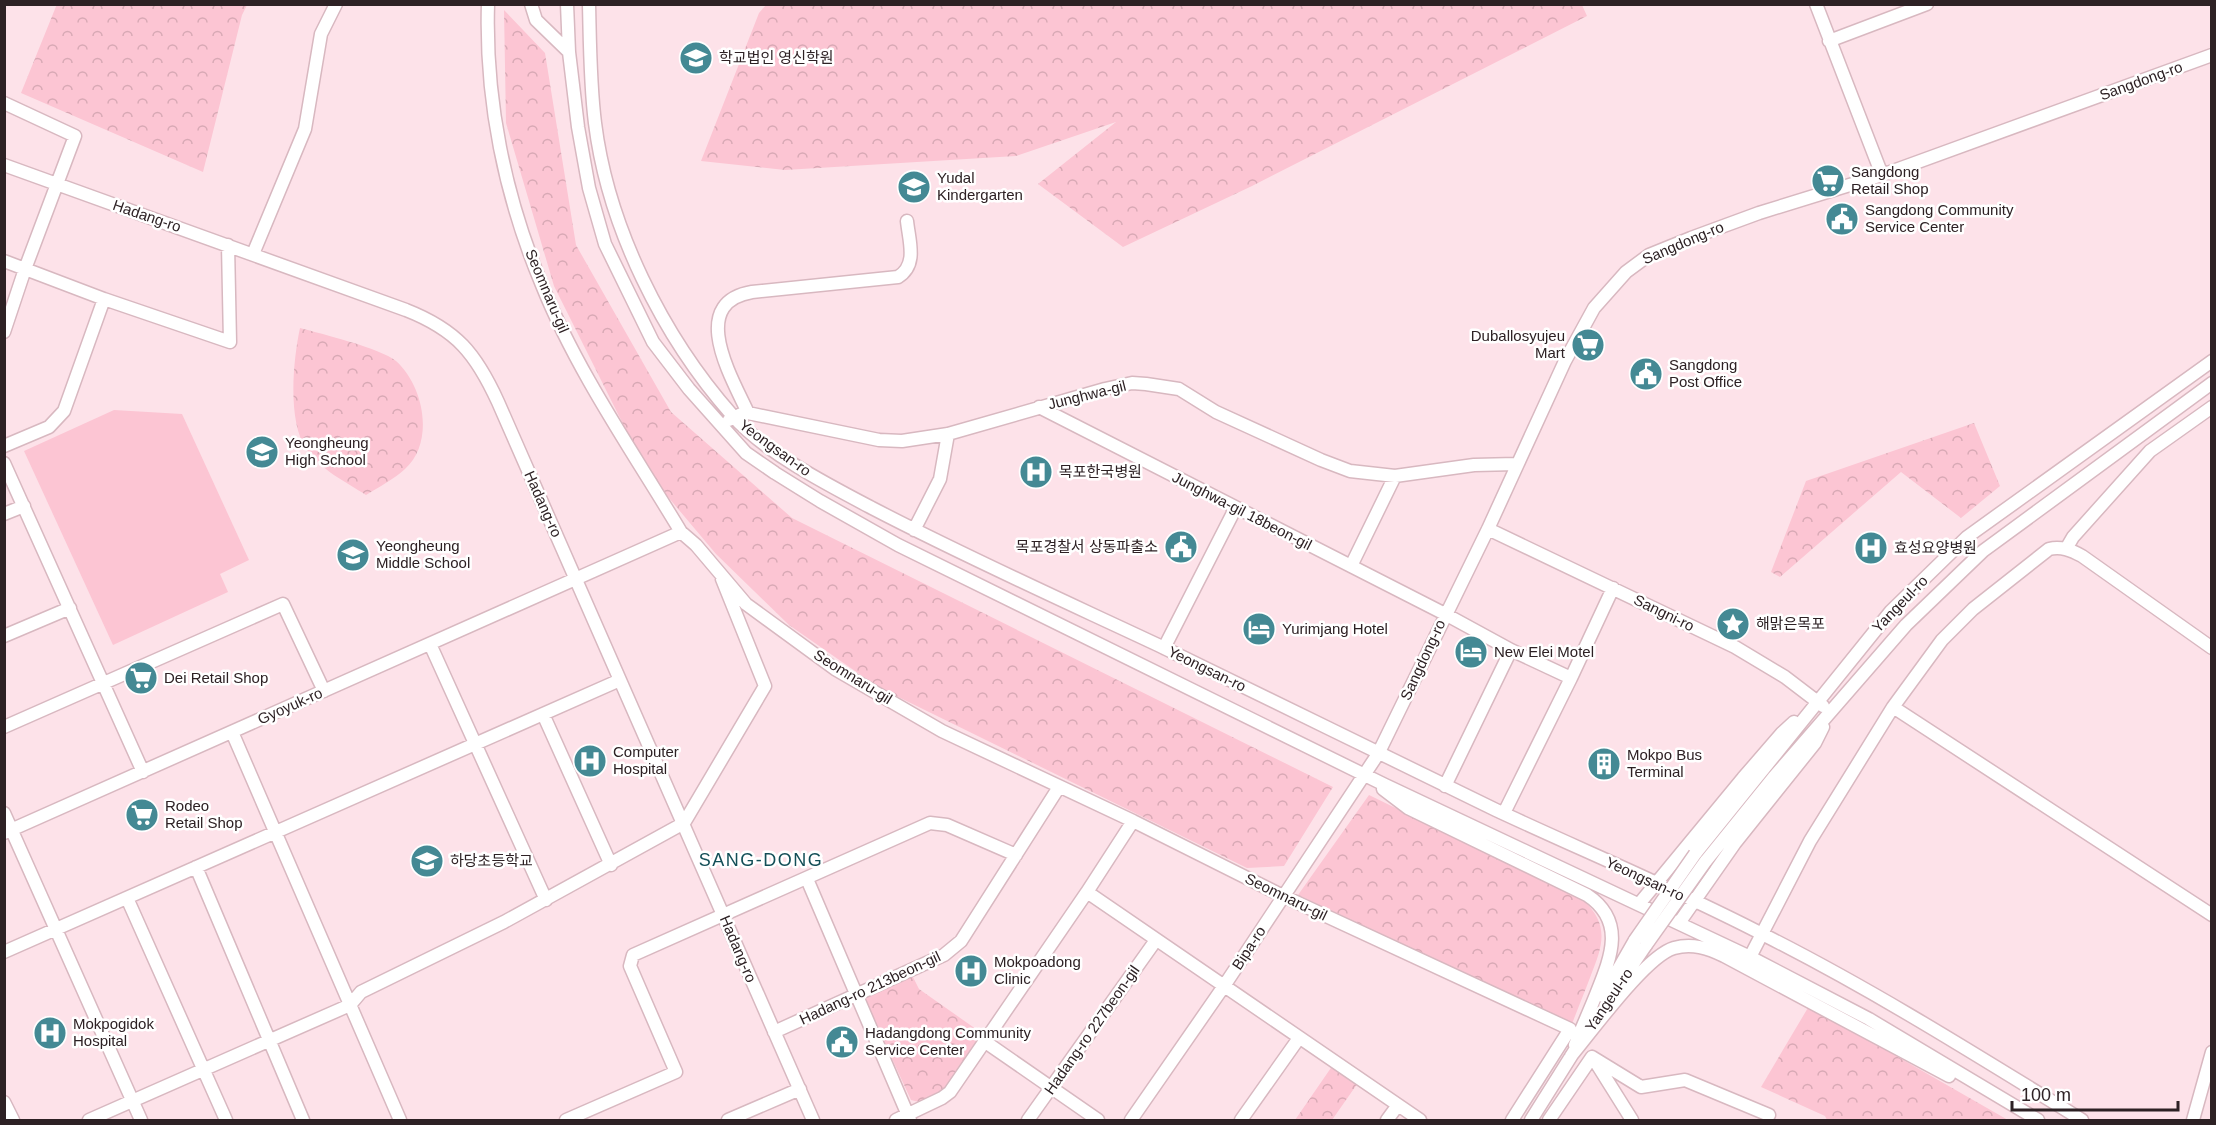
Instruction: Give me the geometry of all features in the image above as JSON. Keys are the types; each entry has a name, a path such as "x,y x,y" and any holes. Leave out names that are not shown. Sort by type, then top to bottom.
{"street":[{"path":"253,254 305,129 321,34 336,4"},
{"name":"Seomnaru-gil","path":"488,4 491,95 512,196 542,286 584,372 681,532 696,545 746,604 835,669 942,731 1133,821 1283,896 1570,1029 1512,1120"},
{"path":"531,4 536,20 568,52"},
{"name":"Yeongsan-ro","path":"567,4 568,52 578,127 589,188 605,244 653,342 689,389 746,453 775,473 898,544 1366,775 1750,957 1869,1018 2038,1120"},
{"name":"Yeongsan-ro","path":"589,4 595,124 623,236 671,332 734,417 783,456 820,480 914,530 1164,648 1445,786 1763,934 1879,997 2082,1120"},
{"path":"1816,4 1882,175"},
{"path":"1829,41 1927,4"},
{"name":"Sangdong-ro","path":"1366,775 1488,529 1565,361 1594,308 1610,287 1635,264 1657,251 1759,213 1882,175 2211,55"},
{"path":"4,103 75,136 4,332"},
{"name":"Hadang-ro","path":"4,165 423,317 454,336 467,348 488,381 813,1120"},
{"path":"748,413 729,374 720,345 718,321 720,313 729,300 739,294 752,292 898,277 907,271 911,262 907,221"},
{"path":"4,261 104,299 230,342 228,245"},
{"path":"4,446 49,427 64,411 104,299"},
{"name":"Yangeul-ro","path":"1531,1120 1641,942 1700,858 1817,701 1891,611 1967,537 2211,361"},
{"name":"Junghwa-gil","path":"721,426 734,417 748,413 879,440 902,441 948,434 1132,383 1179,389 1216,412 1350,471 1395,476 1474,465 1516,464"},
{"name":"Yangeul-ro","path":"1700,858 1906,625 1983,551 2211,383"},
{"name":"Junghwa-gil 18beon-gil","path":"1040,407 1511,650 1571,678"},
{"path":"2066,549 2073,537 2150,451 2211,407"},
{"path":"914,530 940,479 948,434"},
{"path":"4,463 143,772"},
{"path":"1351,566 1395,476"},
{"path":"4,514 24,506"},
{"path":"1164,648 1235,508"},
{"name":"Sangni-ro","path":"1488,529 1735,647 1785,677 1830,712"},
{"name":"Gyoyuk-ro","path":"8,832 681,532"},
{"path":"1750,957 1810,841 1893,707 1942,640 1973,609 2049,549 2056,547 2066,549 2093,563 2211,648"},
{"path":"89,1120 350,1005 361,992 546,900 684,824 765,686 720,573"},
{"path":"1504,813 1613,588"},
{"path":"4,727 283,604 324,691"},
{"path":"5,634 70,608"},
{"path":"430,644 546,900"},
{"path":"1445,786 1511,650"},
{"path":"4,952 620,680"},
{"path":"1640,904 1782,733 1817,701"},
{"path":"1893,707 2211,915"},
{"path":"1679,923 1735,843 1815,743 1830,712"},
{"path":"543,714 611,865"},
{"path":"232,732 400,1120"},
{"path":"1366,775 1408,808 1587,895 1601,907 1610,922 1612,950 1571,1056"},
{"name":"Bipa-ro","path":"1131,1120 1366,775"},
{"name":"Hadang-ro 213beon-gil","path":"774,1032 944,955 961,941 1059,787"},
{"path":"4,813 8,832 56,929 141,1120"},
{"path":"807,879 857,994 905,1119 950,1092 1133,821"},
{"path":"566,1120 676,1072 630,966 633,955 930,823 947,825 1016,855"},
{"path":"196,867 303,1120"},
{"path":"1087,892 1420,1120"},
{"path":"127,898 226,1120"},
{"name":"Hadang-ro 227beon-gil","path":"1028,1120 1156,940"},
{"path":"1571,1056 1652,961 1668,950 1695,946 1724,956 2033,1120"},
{"path":"1241,1120 1299,1038"},
{"path":"984,1041 1098,1120"},
{"path":"2193,1120 2211,1052"},
{"path":"1592,1057 1641,1087 1685,1080 1769,1115"},
{"path":"1549,1120 1592,1057"},
{"path":"1592,1057 1632,1120"},
{"path":"728,1120 800,1089"},
{"path":"4,1102 13,1120"},
{"path":"1387,1120 1398,1105"}],"green space":[{"path":"57,4 247,5 242,15 203,172 21,93"},
{"path":"766,5 1582,5 1587,16 1252,186 1123,247 1038,184 1116,122 1016,156 785,170 701,161 759,13"},
{"path":"504,10 545,53 576,245 671,412 792,518 1333,787 1284,866 1247,868 878,687 789,625 716,554 647,472 554,286 506,123"},
{"path":"300,328 350,342 388,356 406,372 419,399 423,430 414,458 391,480 366,495 319,464 307,450 301,438 296,424 293,391"},
{"path":"114,410 182,414 249,560 220,574 228,592 113,645 24,451"},
{"path":"1974,423 2000,486 1961,518 1901,472 1780,577 1771,572 1806,481"},
{"path":"1369,795 1582,899 1591,908 1600,926 1601,944 1572,1024 1298,895"},
{"path":"912,975 919,989 983,1034 942,1092 919,1102 911,1100 865,1000 866,994"},
{"path":"1809,1006 2008,1120 1827,1120 1825,1116 1761,1087"},
{"path":"1335,1062 1360,1080 1332,1120 1295,1120"}],"place":[{"name":"학교법인 영신학원","path":"696,58"},
{"name":"Sangdong Retail Shop","path":"1828,181"},
{"name":"Yudal Kindergarten","path":"914,187"},
{"name":"Sangdong Community Service Center","path":"1842,219"},
{"name":"Duballosyujeu Mart","path":"1588,345"},
{"name":"Sangdong Post Office","path":"1646,374"},
{"name":"Yeongheung High School","path":"262,452"},
{"name":"목포한국병원","path":"1036,472"},
{"name":"목포경찰서 상동파출소","path":"1181,547"},
{"name":"효성요양병원","path":"1871,548"},
{"name":"Yeongheung Middle School","path":"353,555"},
{"name":"해맑은목포","path":"1733,624"},
{"name":"Yurimjang Hotel","path":"1259,629"},
{"name":"New Elei Motel","path":"1471,652"},
{"name":"Dei Retail Shop","path":"141,678"},
{"name":"Computer Hospital","path":"590,761"},
{"name":"Mokpo Bus Terminal","path":"1604,764"},
{"name":"Rodeo Retail Shop","path":"142,815"},
{"name":"하당초등학교","path":"427,861"},
{"name":"Mokpoadong Clinic","path":"971,971"},
{"name":"Mokpogidok Hospital","path":"50,1033"},
{"name":"Hadangdong Community Service Center","path":"842,1042"}],"district":[{"name":"SANG-DONG","path":"761,860"}]}
